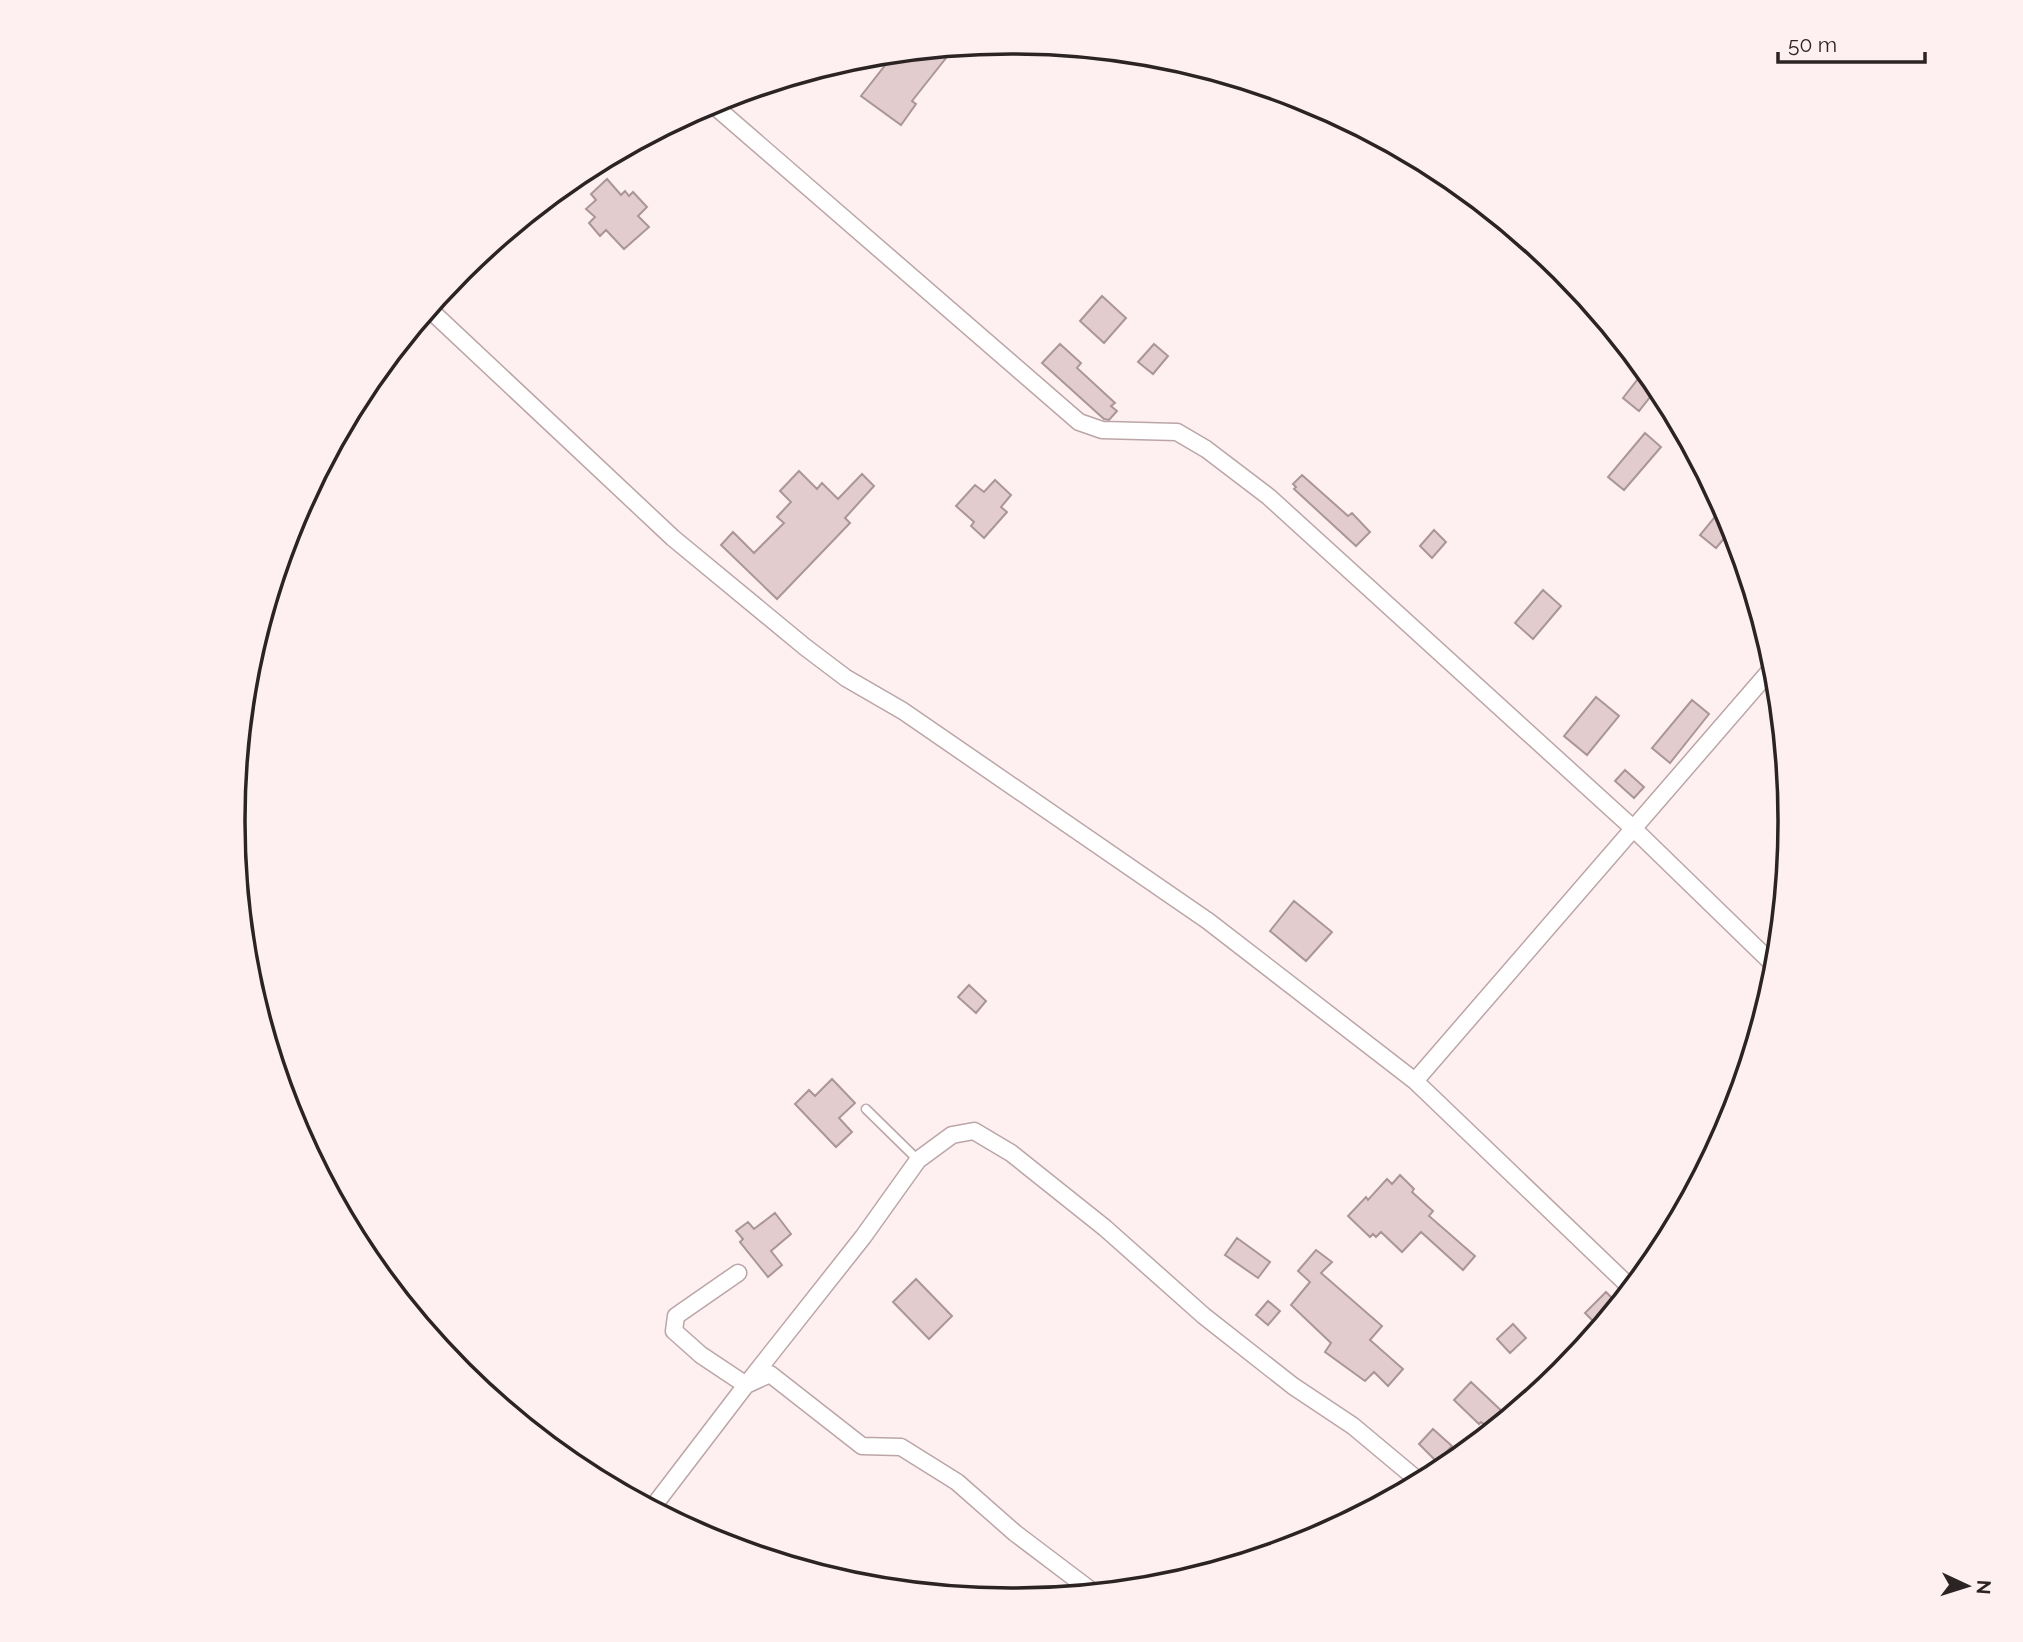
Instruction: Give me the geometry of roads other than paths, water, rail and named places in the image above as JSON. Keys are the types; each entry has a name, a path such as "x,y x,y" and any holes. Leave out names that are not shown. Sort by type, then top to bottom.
{"street":[{"path":"721,112 1079,422 1102,430 1177,432 1206,449 1269,497 1635,830 1766,957"},
{"path":"435,315 673,538 805,647 846,678 903,711 1208,921 1415,1081 1624,1282"},
{"path":"1415,1081 1765,677"},
{"path":"657,1501 863,1237 918,1160 952,1135 974,1131 1011,1153 1105,1228 1204,1317 1293,1386 1353,1426 1411,1475"},
{"path":"738,1273 676,1316 674,1331 701,1355 746,1385"},
{"path":"746,1385 770,1374 862,1446 901,1447 957,1482 1016,1534 1082,1584"}],"lane":[{"path":"866,1109 918,1160"}]}
